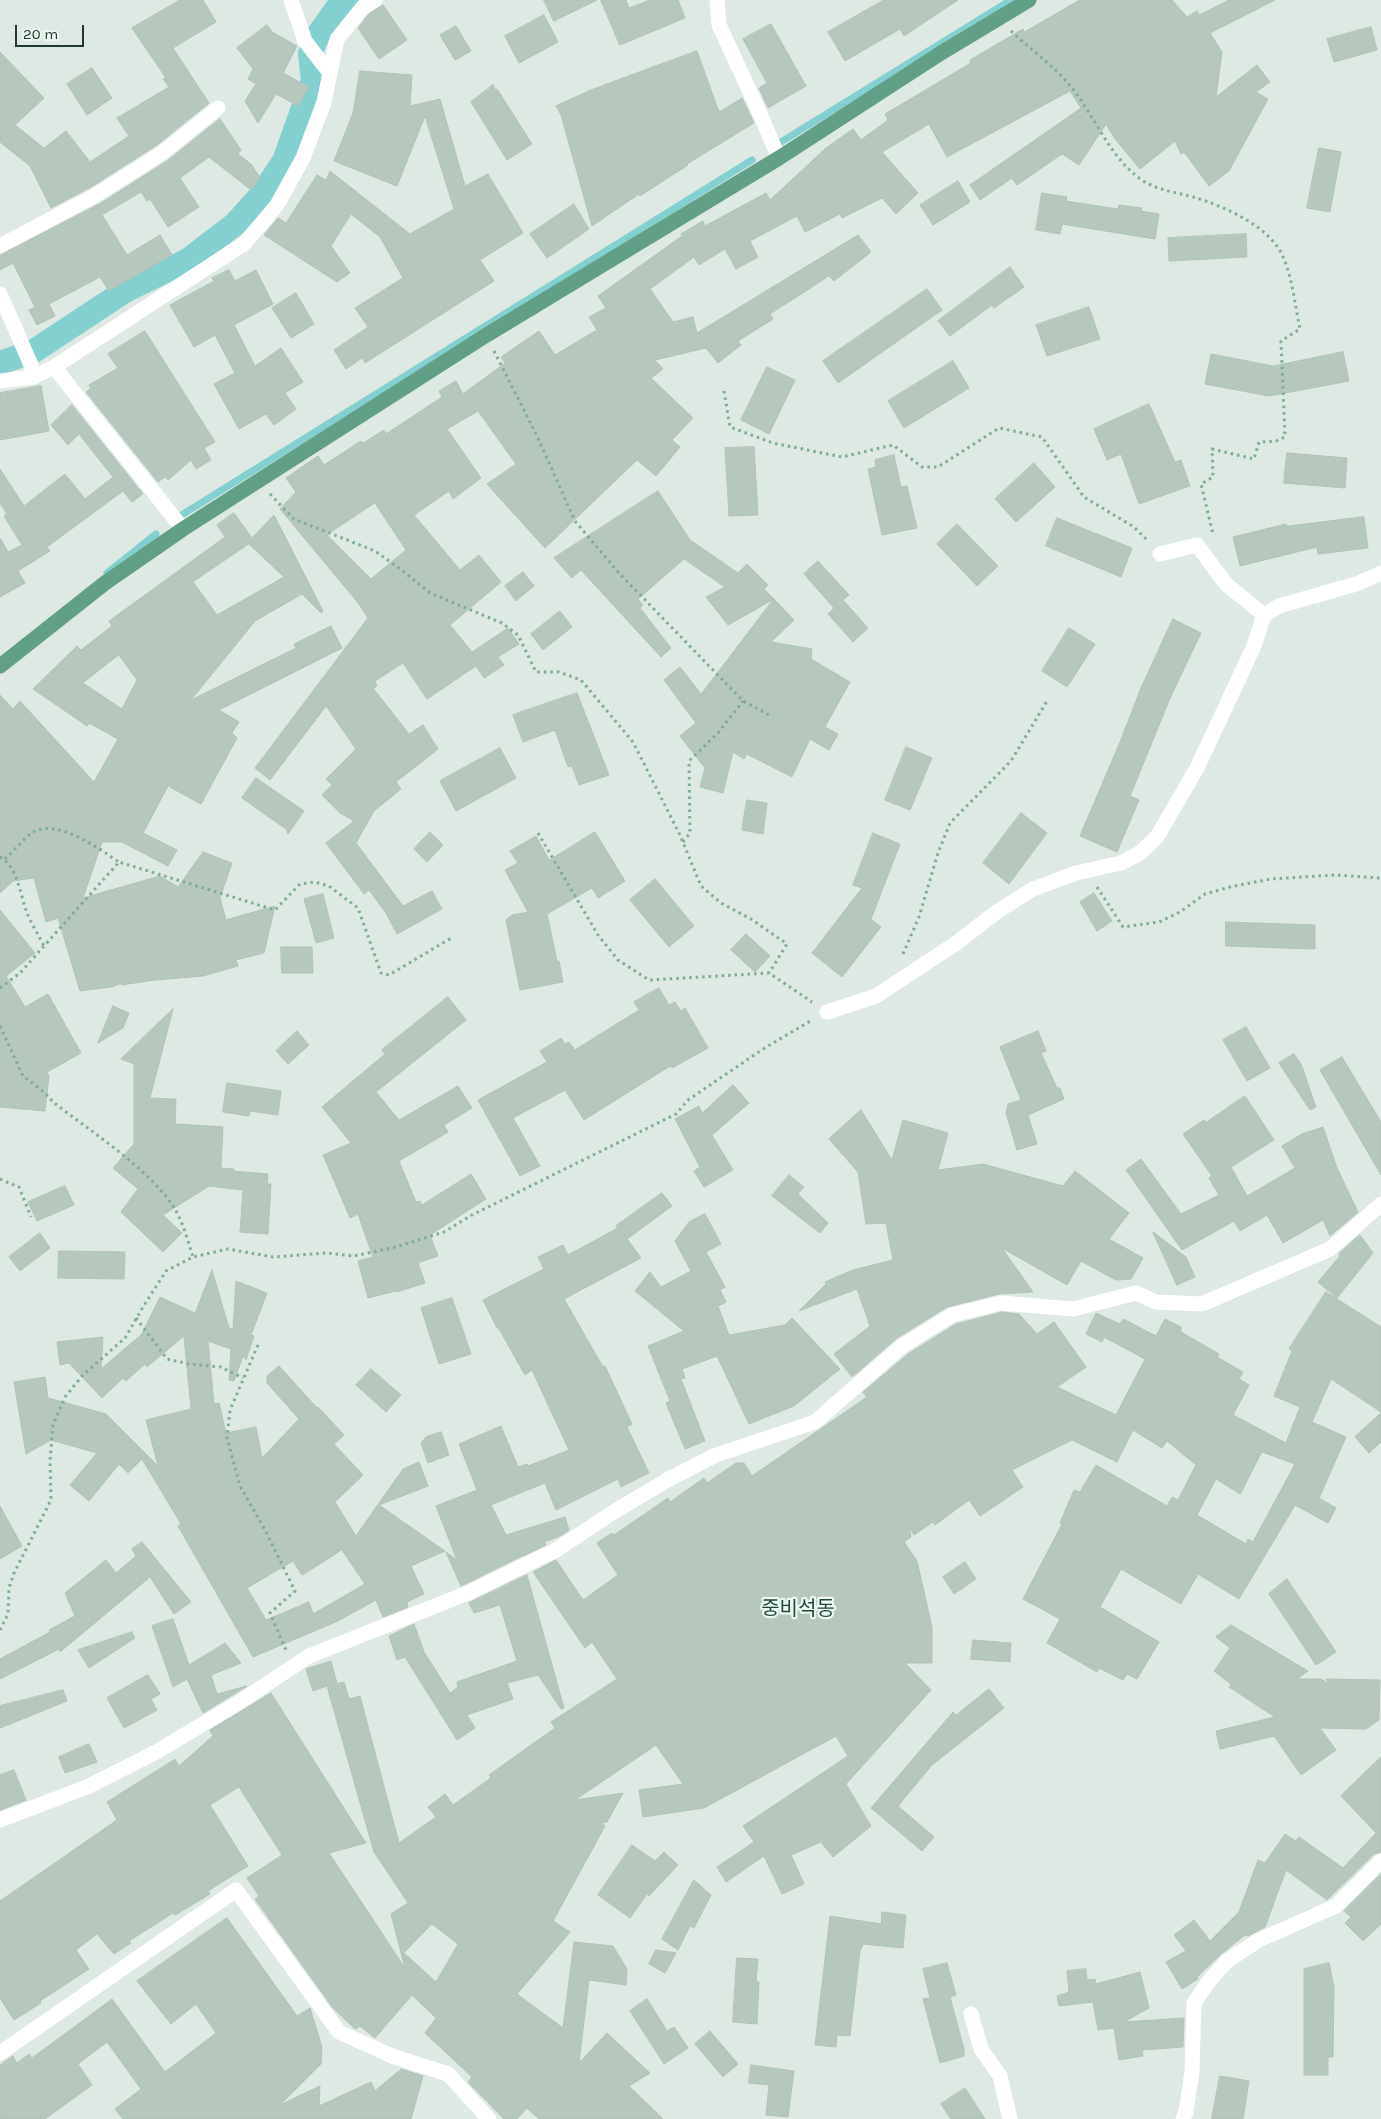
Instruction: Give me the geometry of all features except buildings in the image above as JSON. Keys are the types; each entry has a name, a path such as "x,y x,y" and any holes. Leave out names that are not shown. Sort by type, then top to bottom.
{"main road":[{"path":"0,666 105,583 257,481 485,336 779,158 941,53 1029,0"}],"street":[{"path":"291,0 305,41 324,67"},
{"path":"0,381 32,371 54,367 245,243 277,205 303,158 324,102 324,67 337,39 363,6 375,0"},
{"path":"717,0 720,25 779,158"},
{"path":"0,246 96,195 162,152 218,108"},
{"path":"0,294 23,345 32,371"},
{"path":"54,367 183,529"},
{"path":"1160,554 1197,545 1226,584 1264,615"},
{"path":"827,1012 876,996 955,944 998,911 1032,889 1076,873 1121,863 1140,853 1157,837 1197,768 1254,646 1264,615 1279,606 1356,584 1381,573"},
{"path":"0,1820 87,1787 158,1751 238,1703 309,1656 468,1593 556,1550 620,1508 716,1455 815,1422 902,1346 952,1315 1001,1303 1073,1309 1136,1293 1156,1302 1202,1304 1330,1250 1381,1204"},
{"path":"1183,2119 1186,2112 1192,2071 1194,2003 1209,1981 1227,1961 1260,1940 1336,1906 1381,1861"},
{"path":"0,2052 236,1890 339,2032 392,2056 448,2074 489,2119"},
{"path":"971,2014 981,2049 1000,2076 1010,2119"}],"path":[{"path":"998,19 1068,82 1111,147 1134,174 1159,190 1206,201 1241,218 1267,233 1284,258 1300,329 1281,342 1285,437 1276,441 1259,442 1254,459 1212,449 1213,477 1201,484 1214,538"},
{"path":"485,336 537,436 575,520 618,572 743,701 769,715"},
{"path":"724,391 730,426 772,443 842,457 892,445 922,466 938,468 999,428 1042,437 1084,497 1134,526 1160,554"},
{"path":"257,481 294,519 375,551 430,593 502,623 518,635 536,672 559,672 581,680 633,742 683,842 701,886 721,903 751,919 787,944 769,973"},
{"path":"896,982 898,966 919,917 938,853 950,823 1011,761 1047,700"},
{"path":"683,842 690,833 689,761 718,733 743,701"},
{"path":"5,859 32,833 42,829 60,832 85,840 119,862 275,910 300,884 315,882 329,886 358,908 382,973 388,975 453,937"},
{"path":"0,1630 8,1614 8,1588 51,1500 50,1460 53,1425 65,1397 82,1376 125,1338 166,1272 193,1258 228,1249 273,1257 326,1253 354,1256 396,1247 444,1232 472,1215 676,1114 688,1100 740,1064 827,1012 769,973 649,980 618,960 598,935 538,833"},
{"path":"0,857 5,859 16,878 26,912 44,946"},
{"path":"0,988 20,973 119,862"},
{"path":"1087,871 1123,927 1159,922 1180,912 1205,894 1238,885 1270,879 1335,875 1381,878"},
{"path":"0,1026 23,1076 135,1166 167,1196 177,1213 193,1258"},
{"path":"0,1179 19,1187 30,1217"},
{"path":"136,1318 166,1358 189,1364 221,1367 243,1378"},
{"path":"258,1345 230,1410 227,1438 240,1486 266,1532 295,1591 270,1613 293,1666"}],"waterway":[{"path":"0,363 34,351 125,291 188,260 235,224 262,194 284,161 313,80 310,54 318,35 337,8 347,0"},
{"path":"781,142 1011,0"},
{"path":"180,516 752,160"},
{"path":"107,573 156,534"}],"district":[{"name":"중비석동","path":"798,1609"}]}
